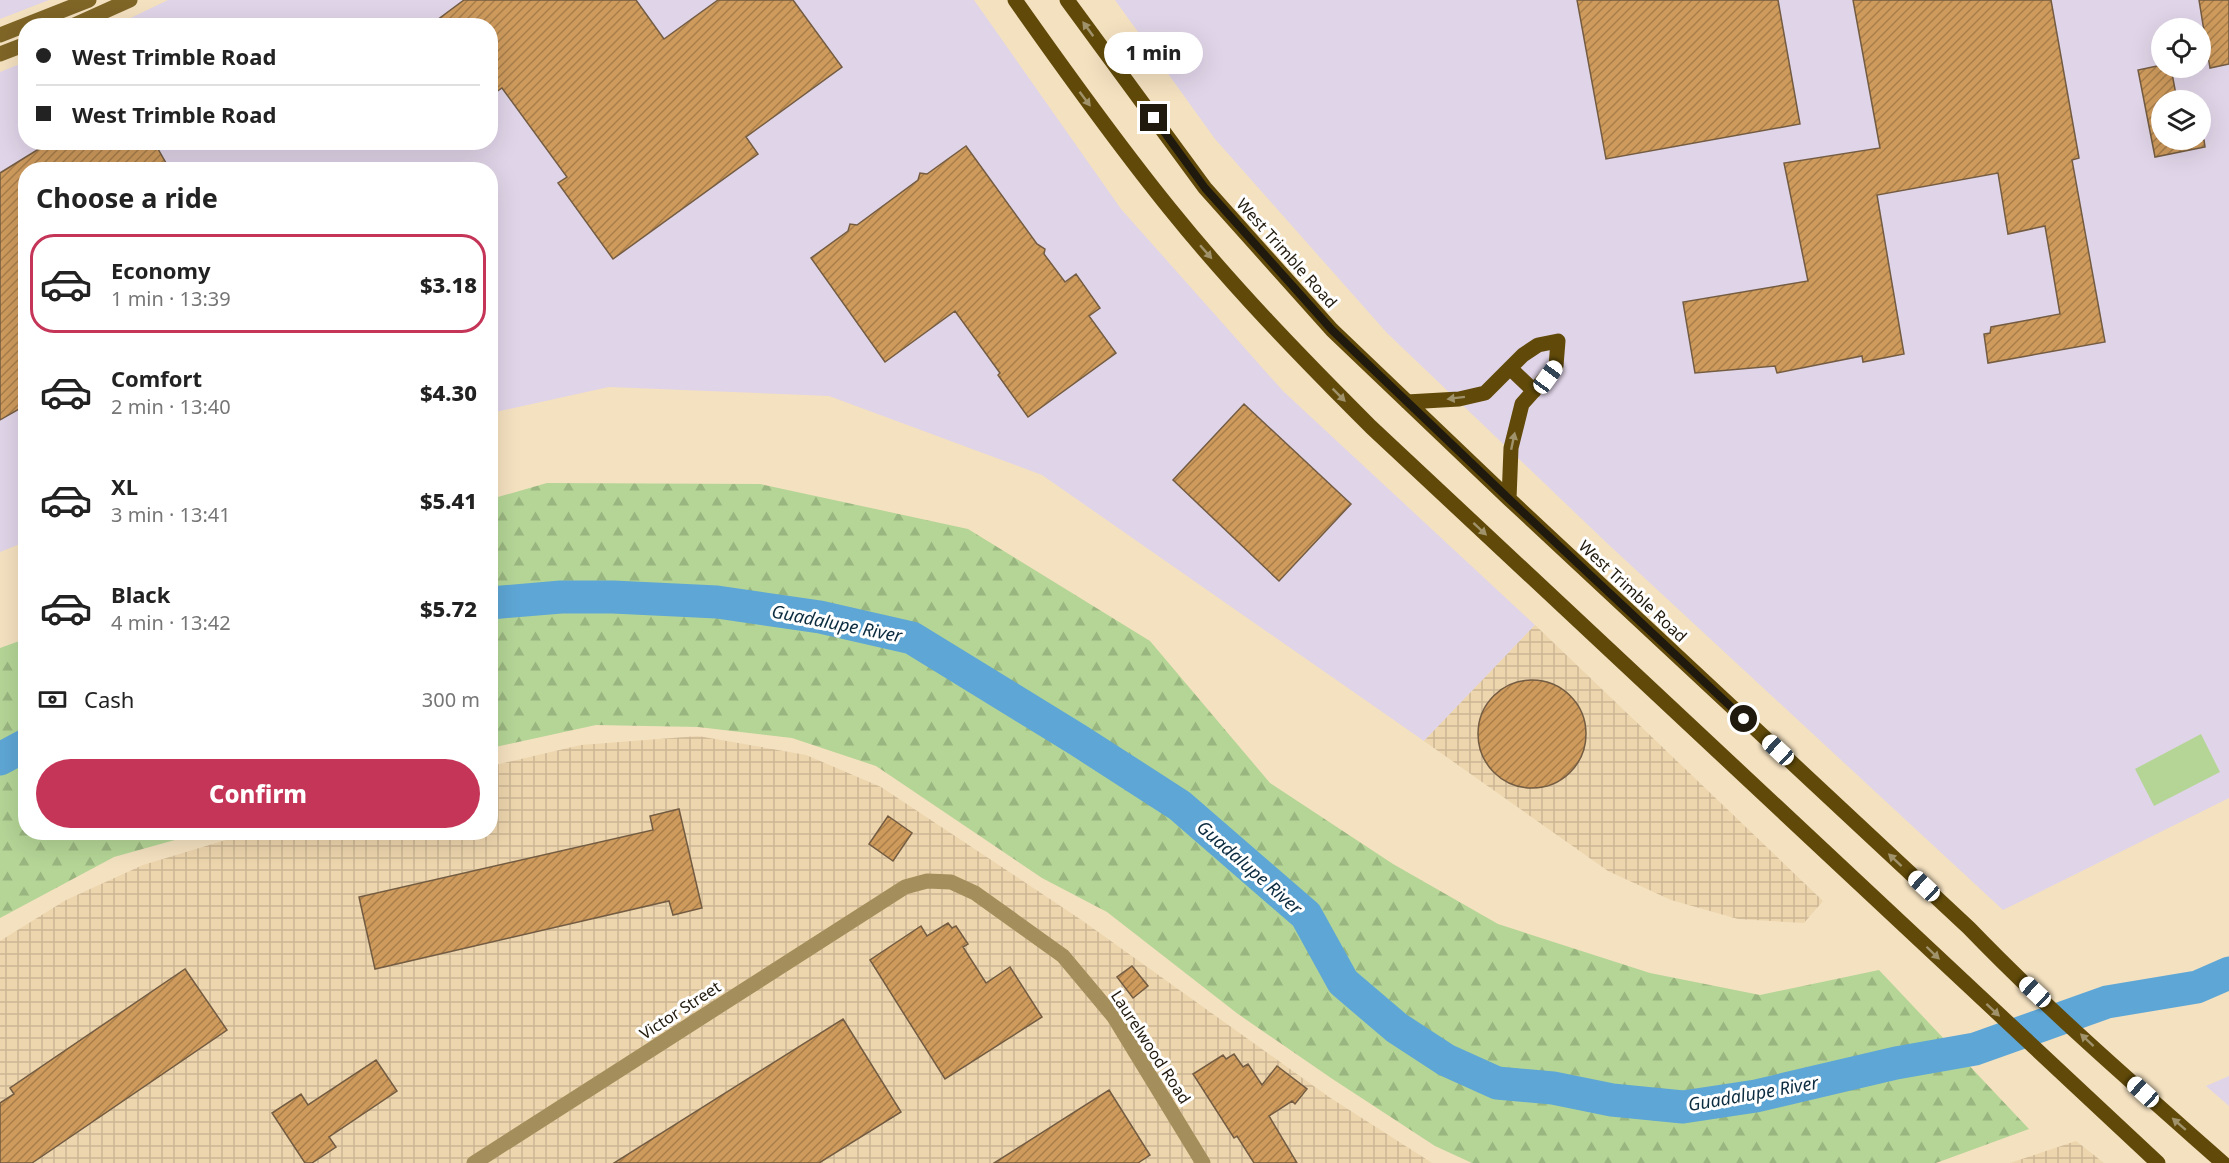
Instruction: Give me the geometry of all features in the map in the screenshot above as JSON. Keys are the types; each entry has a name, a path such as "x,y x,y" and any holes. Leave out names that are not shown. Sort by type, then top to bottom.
{"main road":[{"path":"43,18 89,0"},
{"path":"90,18 130,0"},
{"path":"1015,0 1082,95 1171,210 1296,352 1380,435 2158,1163"},
{"name":"West Trimble Road","path":"1067,0 1205,188 1324,322 1509,499 1969,928 1995,955 2223,1163"},
{"path":"0,34 18,28"},
{"path":"15,29 18,34"},
{"path":"0,54 18,47"},
{"path":"1407,402 1460,399 1485,393 1523,355 1538,345 1558,341 1556,366 1521,404 1512,444 1509,499"},
{"path":"1510,368 1534,391"}],"street":[{"name":"Laurelwood Road","path":"905,888 927,881 951,882 975,893 1063,956 1114,1017 1203,1163"},
{"name":"Victor Street","path":"474,1163 905,888"}],"shaded area":[{"path":"0,0 49,0 0,19"},
{"path":"168,0 974,0 1121,209 1283,391 1535,625 1424,741 1042,475 829,396 609,387 498,411 498,162 18,162 18,545 0,552 0,72 18,65 18,150 498,150 498,18 131,18"},
{"path":"1115,0 2229,0 2229,798 2003,910 1609,545 1387,333 1215,139"},
{"path":"1535,625 1823,901 1804,923 1738,919 1671,900 1608,871 1424,741"},
{"path":"698,736 806,755 881,787 1080,919 1329,1097 1432,1163 0,1163 0,941 66,900 143,865 226,840 498,840 498,764 581,745"},
{"path":"2229,1076 2229,1106 2206,1086"},
{"path":"2076,1141 2104,1163 2010,1163"}],"green space":[{"path":"547,483 760,484 968,529 1150,641 1270,783 1393,864 1498,924 1650,973 1760,995 1879,970 2029,1129 1936,1163 1472,1163 1435,1146 1331,1078 1238,1014 1107,912 1042,878 876,766 792,738 698,727 596,725 498,746 498,497"},
{"path":"18,642 18,840 175,840 114,857 0,918 0,648"},
{"path":"2201,734 2220,772 2154,806 2135,769"}],"building":[{"path":"464,0 636,0 664,39 718,0 793,0 842,67 746,137 758,154 613,259 558,183 567,177 502,88 498,91 498,18 440,18"},
{"path":"1577,0 1778,0 1800,124 1606,159"},
{"path":"1853,0 2051,0 2079,158 2072,160 2105,342 1988,363 1984,334 1990,333 1991,327 2060,314 2045,226 2008,234 1998,173 1877,195 1904,354 1863,362 1862,356 1777,373 1775,366 1695,373 1683,302 1808,281 1784,163 1880,148"},
{"path":"2199,0 2229,0 2229,64 2211,68 2211,18 2202,18"},
{"path":"2151,67 2151,78 2173,78 2175,90 2151,90 2151,137 2138,70"},
{"path":"966,146 1037,244 1045,249 1044,254 1065,282 1076,274 1100,308 1089,316 1116,353 1028,417 998,375 1000,373 955,311 885,362 811,258 848,231 850,224 857,225 918,180 920,173 927,174"},
{"path":"37,150 159,150 165,162 18,162 18,410 0,420 0,173"},
{"path":"2154,150 2190,150 2155,157"},
{"path":"1244,404 1351,504 1279,581 1173,480"},
{"path":"1532,680 1553,684 1570,696 1582,713 1586,734 1582,755 1570,772 1553,784 1532,788 1511,784 1494,772 1482,755 1478,734 1482,713 1494,696 1511,684"},
{"path":"679,809 702,908 673,915 669,901 375,969 359,897 653,830 650,816"},
{"path":"888,816 912,833 893,861 869,844"},
{"path":"948,923 952,928 956,926 968,944 963,947 986,983 1010,967 1042,1017 945,1079 870,960 921,926 927,936"},
{"path":"1132,966 1148,986 1133,998 1117,977"},
{"path":"185,969 227,1030 32,1163 0,1163 0,1103 14,1094 10,1088"},
{"path":"843,1019 901,1112 819,1163 614,1163"},
{"path":"1234,1054 1243,1067 1248,1064 1262,1085 1277,1066 1307,1089 1295,1104 1292,1101 1269,1116 1297,1163 1254,1163 1237,1136 1234,1138 1193,1074 1223,1055 1226,1059"},
{"path":"376,1060 397,1091 329,1137 336,1147 312,1163 305,1163 272,1113 301,1094 308,1105"},
{"path":"1109,1090 1150,1155 1138,1163 994,1163"}],"waterway":[{"name":"Guadalupe River","path":"498,602 561,597 717,602 820,617 912,638 1179,805 1306,915 1343,982 1397,1028 1446,1060 1497,1083 1553,1088 1612,1100 1683,1107 1756,1096 1896,1063 1975,1049 2107,1002 2197,987 2229,973"},
{"name":"Guadalupe River","path":"0,759 18,749"}],"route":[{"path":"1154,118 1205,188 1332,330 1744,719"}]}
